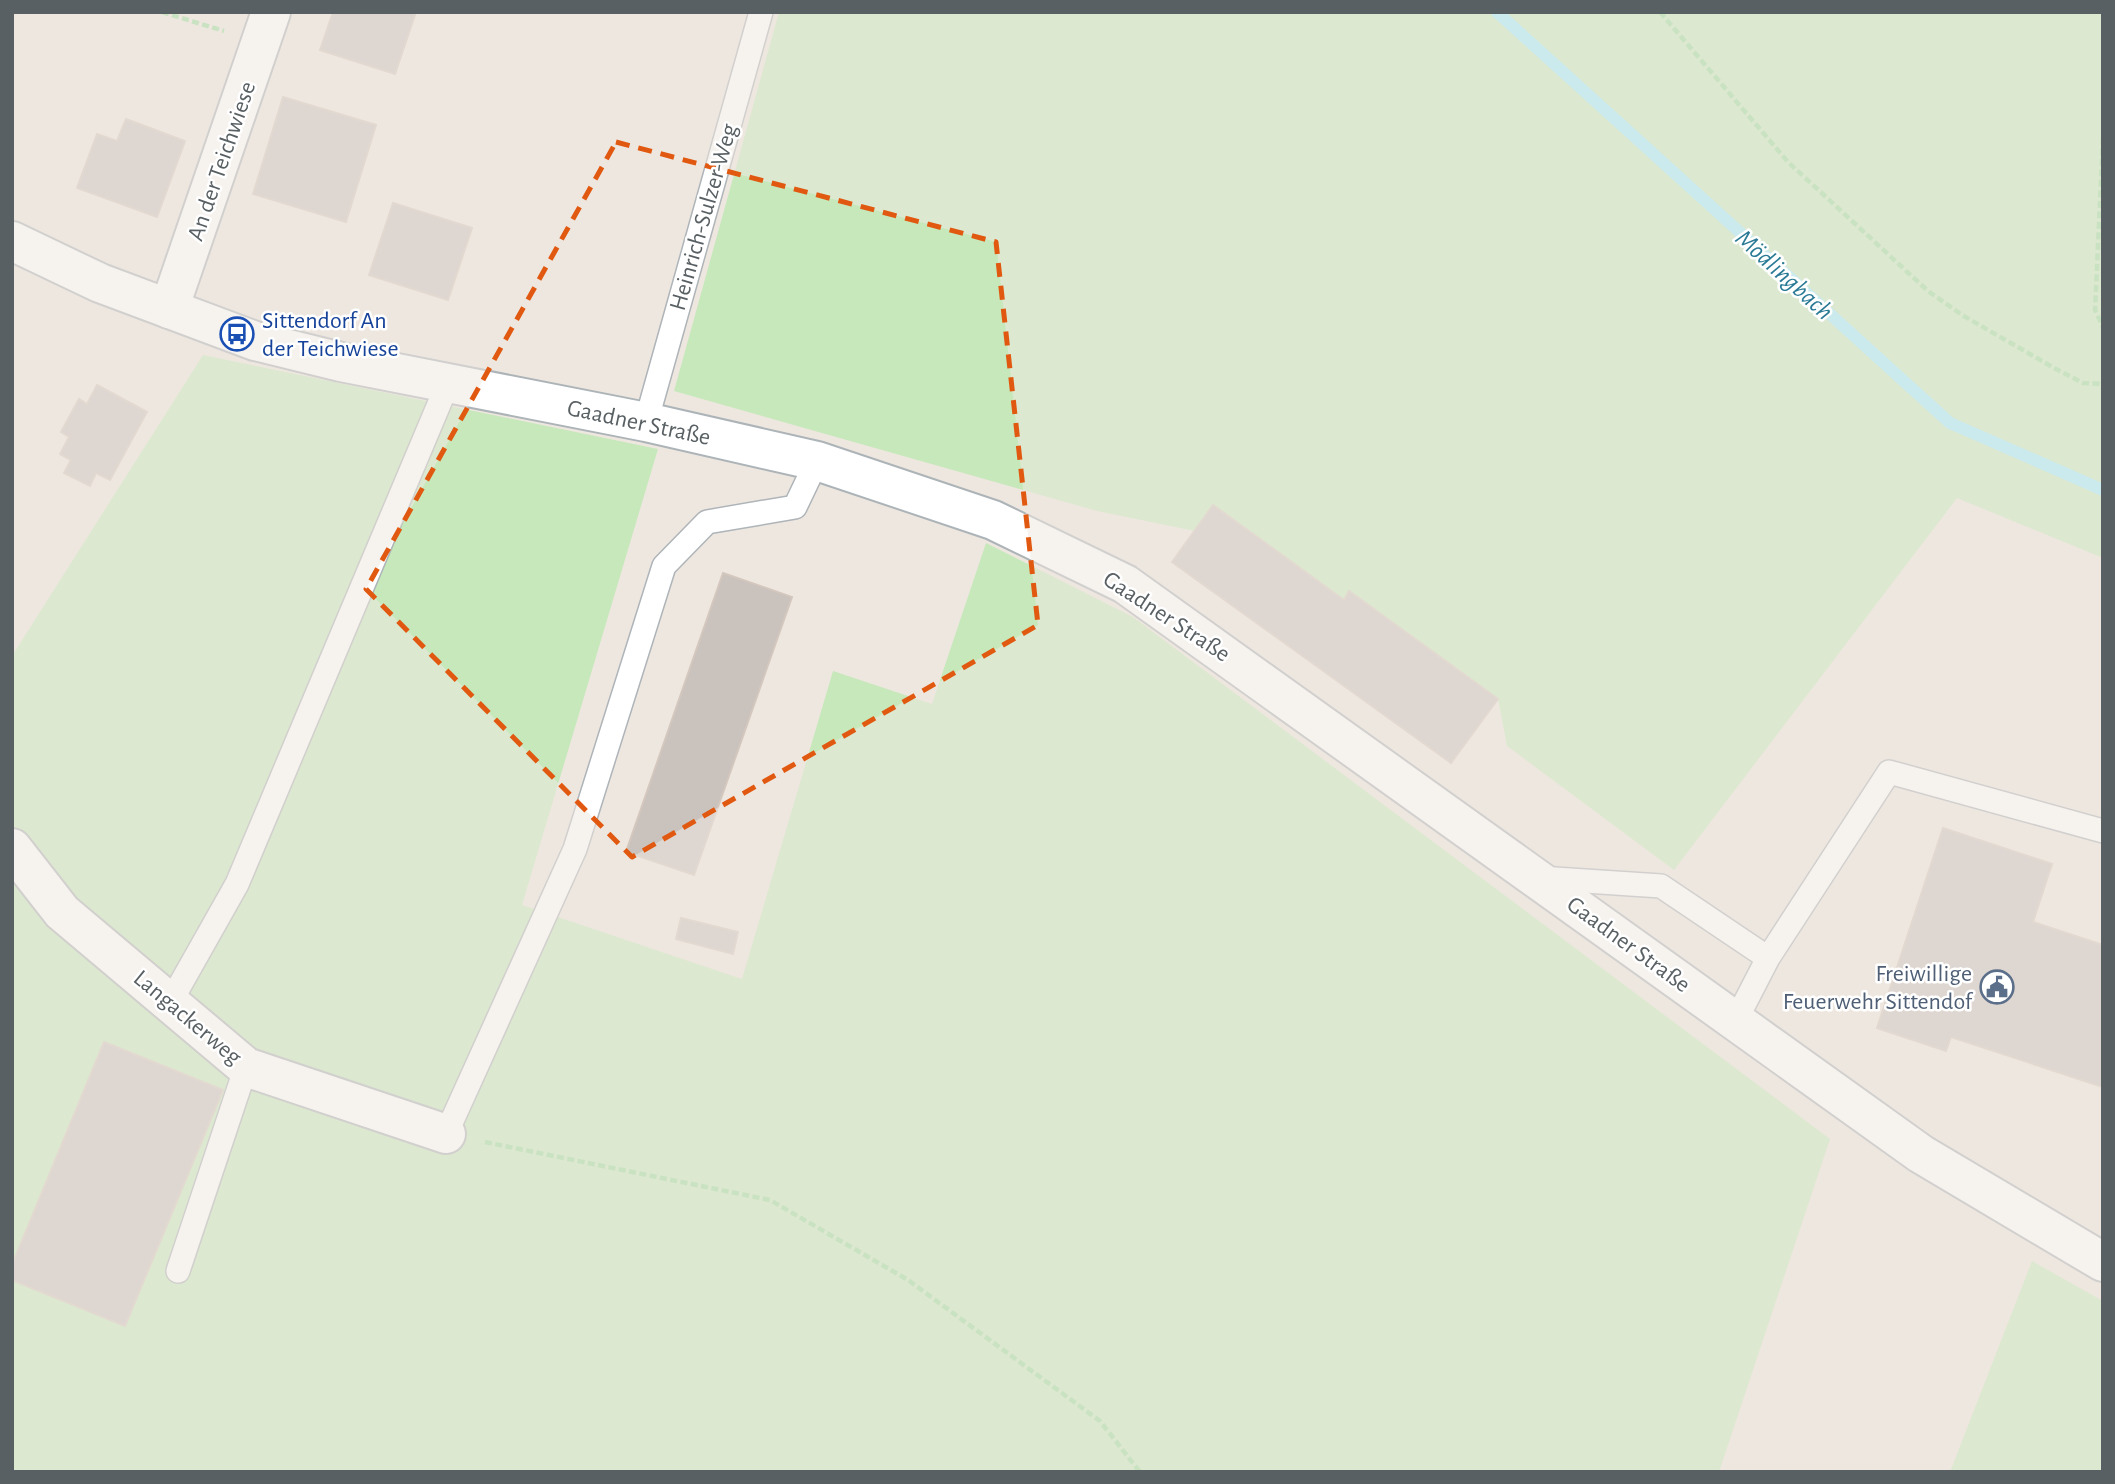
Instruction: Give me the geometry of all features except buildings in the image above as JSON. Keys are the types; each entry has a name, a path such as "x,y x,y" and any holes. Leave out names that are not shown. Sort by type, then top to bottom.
{"street":[{"name":"An der Teichwiese","path":"169,309 267,27"},
{"name":"Gaadner Straße","path":"12,241 100,283 255,341 341,362 646,422 817,461 993,520 1125,584 1921,1154 2103,1262"},
{"name":"Langackerweg","path":"12,848 62,912 171,1001 246,1067 446,1134"}],"lane":[{"name":"Heinrich-Sulzer-Weg","path":"646,422 761,12"},
{"path":"171,1001 237,884 448,383"},
{"path":"446,1134 575,849 664,566 707,522 795,507 817,461"},
{"path":"1735,1022 1768,958 1889,772 2103,831"},
{"path":"1537,878 1661,886 1768,958"},
{"path":"178,1271 246,1067"}],"path":[{"path":"162,12 267,27"},
{"path":"1660,12 1788,162 1928,291 1962,315 2056,369 2083,383 2103,384"},
{"path":"2103,138 2095,310 2103,327"},
{"path":"446,1134 770,1200 908,1280 1100,1421 1140,1472"}],"highlighted area":[{"path":"616,142 996,242 1038,625 632,857 366,589"}],"green space":[{"path":"779,12 2103,12 2103,558 1957,498 1674,870 1507,746 1498,699 1350,591 1344,600 1214,505 1195,531 1097,511 674,391"},
{"path":"203,355 658,449 522,905 742,979 833,671 932,704 986,543 1133,617 1830,1139 1719,1472 12,1472 12,656"},
{"path":"2032,1261 2103,1301 2103,1472 1950,1472"}],"waterway":[{"name":"Mödlingbach","path":"1497,12 1950,423 2103,490"}],"place":[{"name":"Sittendorf An der Teichwiese","path":"237,334"},
{"name":"Freiwillige Feuerwehr Sittendof","path":"1997,987"}]}
